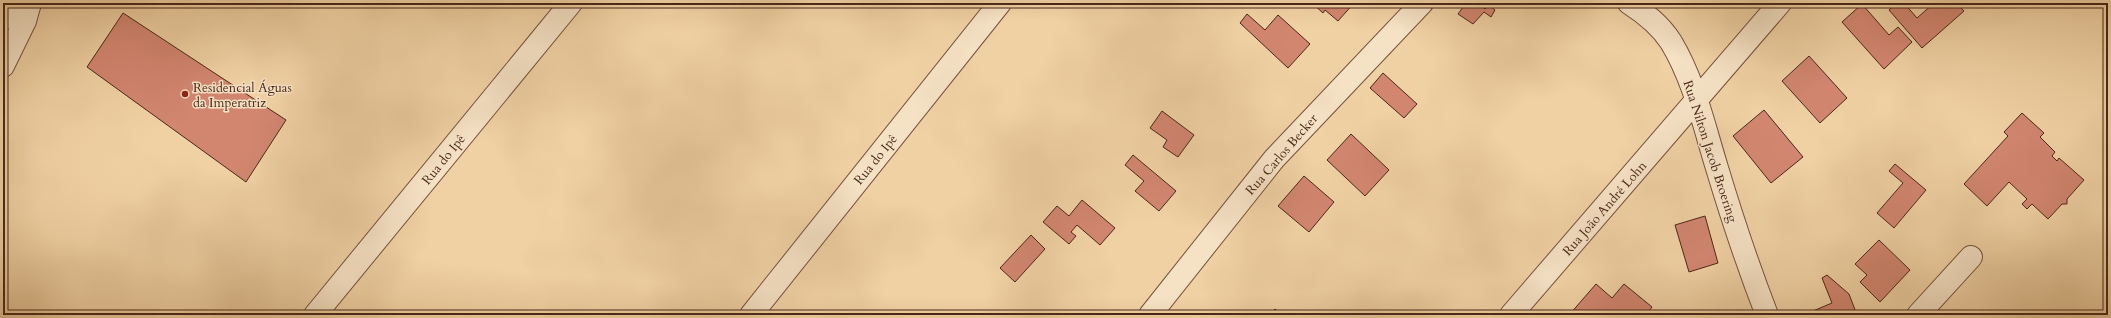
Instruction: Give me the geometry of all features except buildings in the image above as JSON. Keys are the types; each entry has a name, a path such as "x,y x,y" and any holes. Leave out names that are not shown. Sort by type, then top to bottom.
{"street":[{"name":"Rua do Ipê","path":"315,315 571,3"},
{"name":"Rua do Ipê","path":"751,315 1000,3"},
{"name":"Rua Carlos Becker","path":"1150,315 1274,159 1422,3"},
{"name":"Rua Nilton Jacob Broering","path":"1629,3 1645,13 1659,26 1671,42 1697,101 1742,250 1767,315"},
{"name":"Rua João André Lohn","path":"1511,315 1780,3"},
{"path":"3,16 28,12"},
{"path":"3,66 28,12"},
{"path":"1918,315 1971,257"}],"place":[{"name":"Residencial Águas da Imperatriz","path":"185,94"}]}
